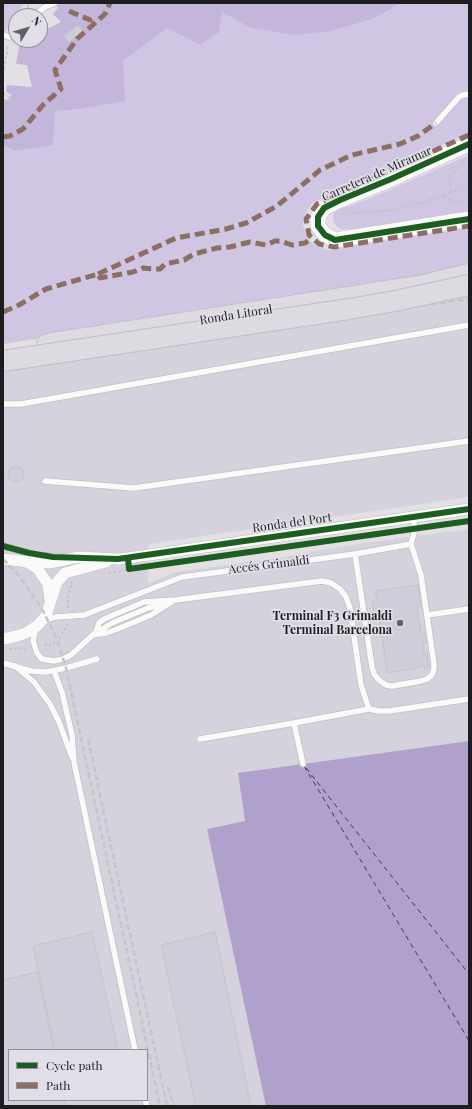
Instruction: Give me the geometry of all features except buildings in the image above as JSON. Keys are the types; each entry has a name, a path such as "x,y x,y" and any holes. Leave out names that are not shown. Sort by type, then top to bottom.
{"highway":[{"name":"Ronda Litoral","path":"3,351 423,285 469,274"},
{"name":"Ronda Litoral","path":"3,361 349,309 469,285"}],"street":[{"name":"Carretera de Miramar","path":"468,151 391,179 324,208 318,217 318,226 325,235 335,240 469,219"},
{"name":"Ronda del Port","path":"118,559 469,509"},
{"path":"3,559 49,563 79,557 118,559"},
{"path":"5,644 37,626 46,616 57,582 65,573 118,559"},
{"path":"21,560 34,566 45,578 49,590 49,608"}],"lane":[{"path":"44,8 56,5"},
{"path":"436,123 460,97 469,94"},
{"path":"3,404 21,404 469,325"},
{"path":"45,481 134,488 469,441"},
{"path":"355,554 374,674 386,685 392,686 421,681 432,675 434,664 421,575 411,544 415,529 413,516"},
{"name":"Accés Grimaldi","path":"37,626 44,621 55,617 84,615 182,577 355,554 411,544"},
{"path":"3,546 36,554 79,557"},
{"path":"37,626 33,637 34,646 38,656 46,660 54,661 68,657 93,635 101,621 144,602 175,600 322,581 331,583 340,589 346,597 350,608 361,685 369,709"},
{"path":"93,635 109,632 143,618 175,600"},
{"path":"427,615 469,609"},
{"path":"3,663 31,671 54,671 97,659"},
{"path":"15,666 34,682 50,704 59,722 74,762"},
{"path":"54,671 62,692 72,735 74,762 135,1049"},
{"path":"200,739 369,709 379,712 389,711 469,699"},
{"path":"294,723 303,764"}],"path":[{"path":"56,5 63,14 88,3"},
{"path":"3,74 6,36"},
{"path":"3,93 14,100 9,121 3,128"},
{"path":"451,192 449,177 468,151"},
{"path":"345,206 346,210 354,213 394,210 443,196 469,186"},
{"path":"443,196 456,202 469,202"},
{"path":"129,569 149,567"},
{"path":"68,608 68,597 72,581"},
{"path":"60,639 68,624"},
{"path":"44,645 54,646 55,641"},
{"path":"5,644 28,650"}],"shaded area":[{"path":"3,3 24,3 21,8 8,8 8,27 5,32 3,31"},
{"path":"53,3 401,3 375,18 331,31 295,35 250,28 222,12 219,32 200,45 168,28 123,61 125,101 81,109 55,111 53,145 14,151 3,145 3,99 8,100 12,95 6,92 7,85 32,87 27,65 16,64 19,48 48,48 48,28 61,22 53,14 58,8"},
{"path":"401,3 469,3 469,133 312,203 304,216 303,224 305,234 312,243 318,247 329,250 469,228 469,267 355,291 3,344 3,145 14,151 55,111 81,109 123,61 168,28 222,12 250,28 375,18"},
{"path":"469,155 469,213 358,229 340,229 334,223 333,216 335,211 339,208 347,207 373,197"},
{"path":"469,293 469,497 149,544 148,583 176,572 283,557 364,543 469,529 469,741 238,774 245,821 267,1106 3,1106 3,368 73,361 151,346 204,341"},
{"path":"469,741 469,1106 266,1106 207,829 245,821 238,773"}],"ferry route":[{"path":"304,766 468,1039 469,1047"},
{"path":"306,768 469,974"}],"railway":[{"path":"3,356 238,321 469,290"},
{"path":"3,364 469,299"},
{"path":"3,559 19,576 41,607 57,639 66,668 148,1049"},
{"path":"88,739 167,1106"},
{"path":"148,1050 160,1106"},
{"path":"168,1087 174,1106"}],"marked path":[{"path":"3,137 10,136 23,129 43,105 61,89 55,70 77,39 105,14 110,3"},
{"path":"69,11 90,20 90,28"},
{"path":"98,274 176,238 226,229 246,223 277,206 320,170 352,155 400,144 418,136 436,123"},
{"path":"469,135 317,204 306,219 309,235 319,244 334,247 469,226"},
{"path":"3,312 19,305 46,289 98,274 100,278 133,272 143,268 160,269 165,264 184,260 194,254 250,242 266,245 275,241 280,241 292,245 305,243 312,238"}],"cycle path":[{"path":"469,144 324,208 318,217 318,226 325,235 335,240 469,219"},
{"path":"3,546 29,553 53,557 118,559 469,509"},
{"path":"128,558 129,569 469,521"}],"place":[{"name":"Terminal F3 Grimaldi Terminal Barcelona","path":"400,623"}]}
